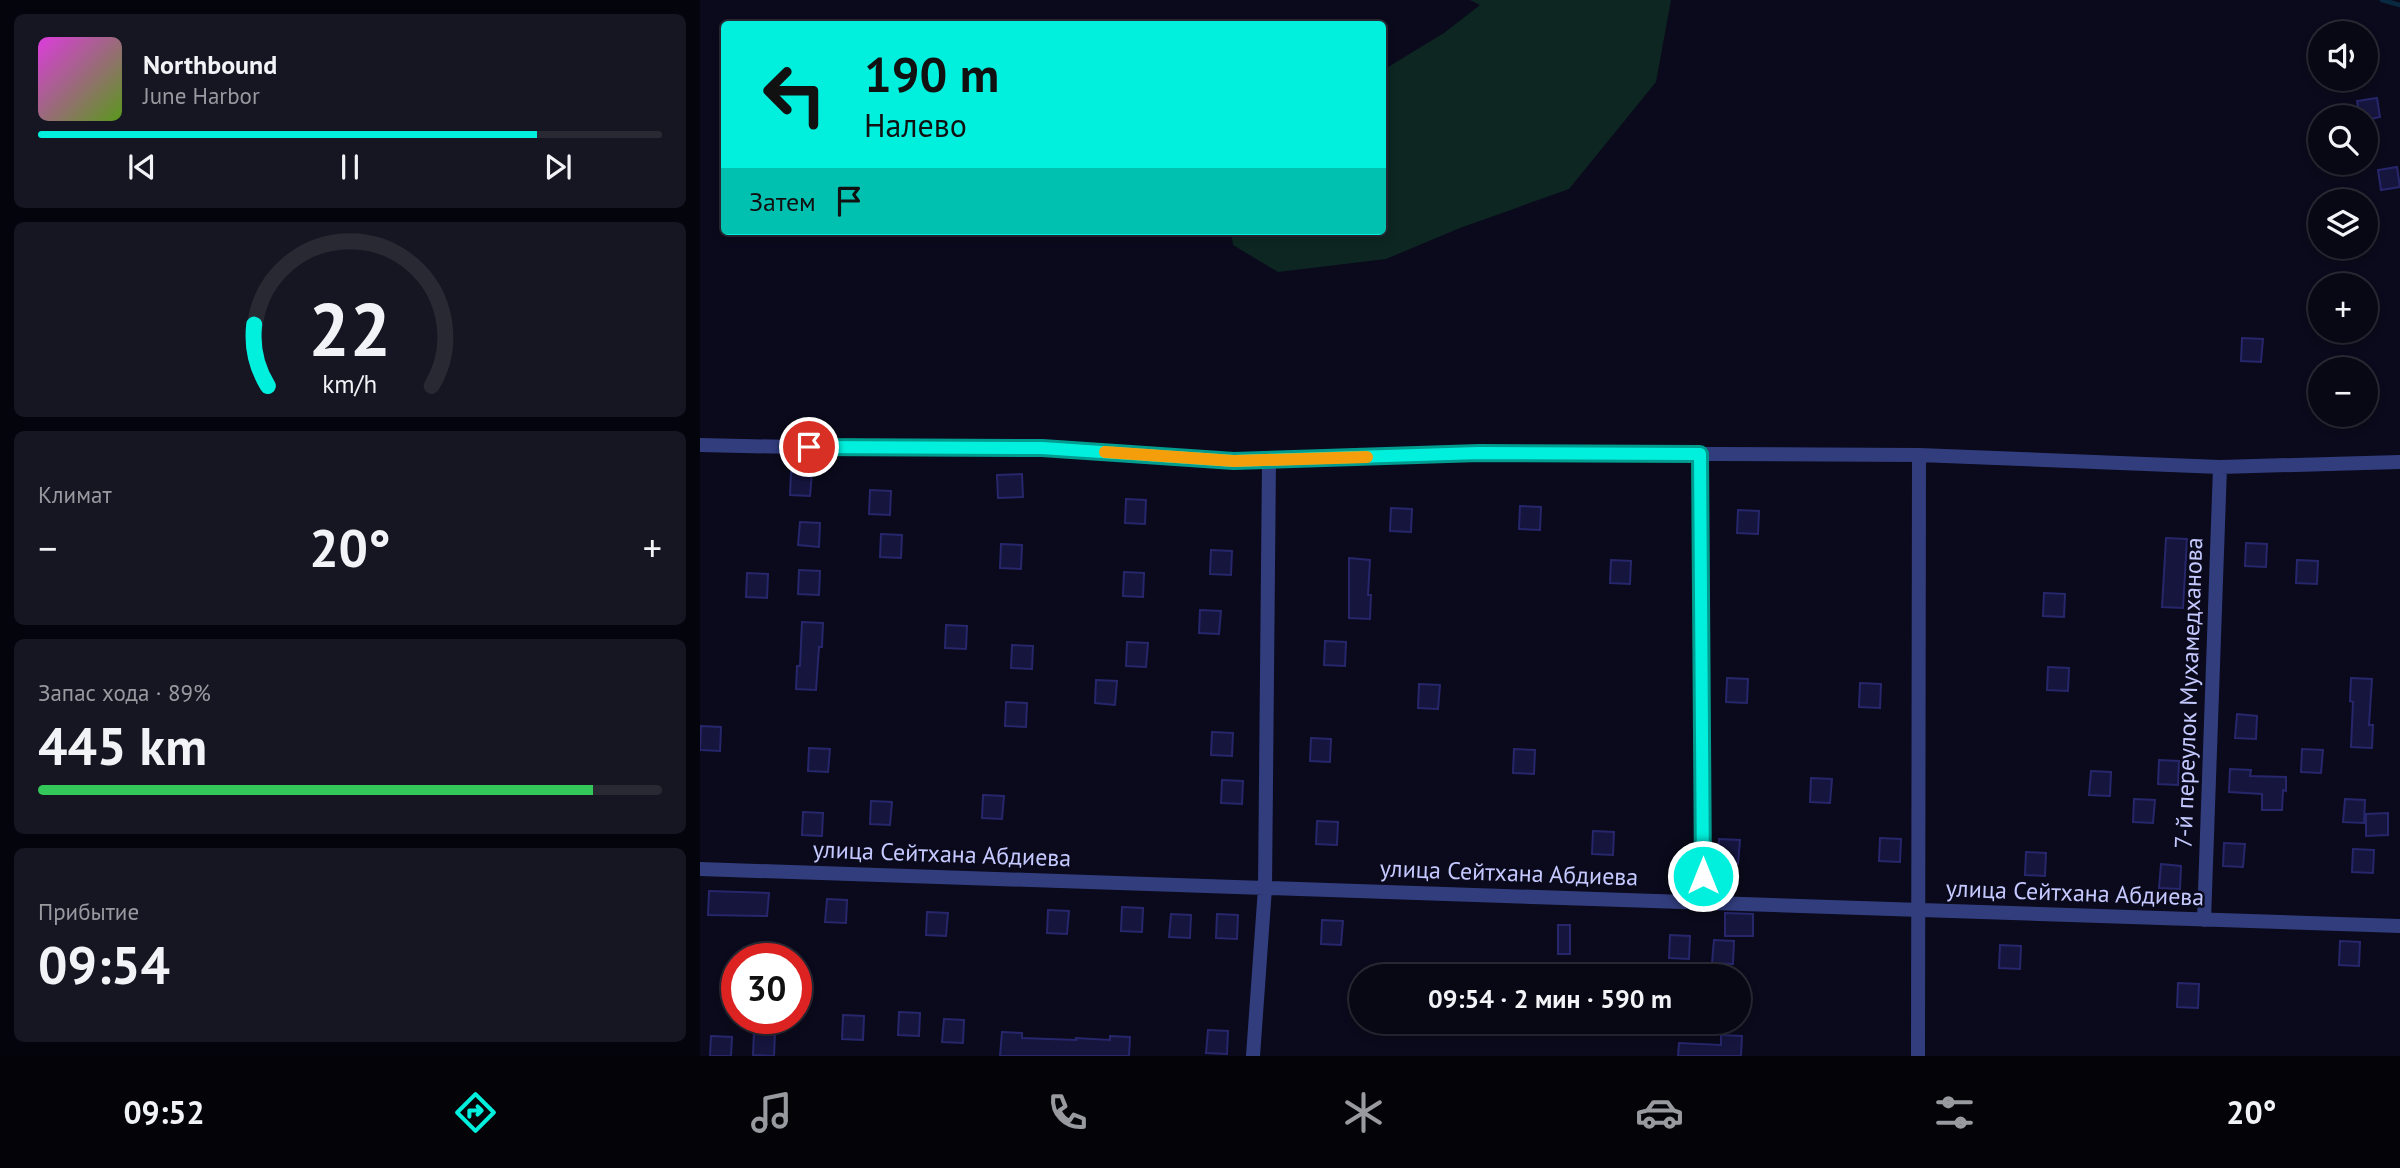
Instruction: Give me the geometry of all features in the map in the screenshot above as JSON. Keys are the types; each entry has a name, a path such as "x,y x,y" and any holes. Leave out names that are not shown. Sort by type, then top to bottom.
{"street":[{"path":"700,444 836,448 1042,448 1234,461 1479,453 1919,455 2220,467 2400,462"},
{"path":"1700,454 1703,903"},
{"path":"1918,1056 1919,455"},
{"path":"1253,1056 1265,888 1269,460"},
{"name":"7-й переулок Мухамедханова","path":"2204,920 2220,467"},
{"name":"улица Сейтхана Абдиева","path":"700,869 2400,926"}],"green space":[{"path":"1470,0 1671,0 1656,82 1569,189 1460,228 1386,259 1278,272 1233,245 1232,235 1386,235 1386,68 1444,33 1480,5"}],"building":[{"path":"2377,98 2380,117 2378,105 2358,105 2357,101"},
{"path":"2397,167 2400,187 2381,190 2378,170"},
{"path":"2242,338 2263,339 2261,362 2241,361"},
{"path":"791,472 812,473 810,496 790,495"},
{"path":"1022,474 1023,497 998,498 997,475"},
{"path":"870,490 891,491 890,515 869,514"},
{"path":"1126,499 1146,500 1145,524 1125,523"},
{"path":"1520,506 1541,507 1540,530 1519,529"},
{"path":"1391,508 1412,509 1411,532 1390,531"},
{"path":"1738,510 1759,511 1758,534 1737,533"},
{"path":"800,522 820,523 819,547 798,545"},
{"path":"881,534 902,535 901,558 880,557"},
{"path":"2166,538 2187,539 2183,608 2162,607"},
{"path":"2246,543 2267,544 2266,567 2245,566"},
{"path":"1001,544 1022,545 1021,569 1000,568"},
{"path":"1211,550 1232,551 1231,575 1210,574"},
{"path":"1349,558 1370,560 1370,619 1349,618"},
{"path":"1611,560 1631,561 1630,584 1610,583"},
{"path":"2297,560 2318,561 2317,584 2296,583"},
{"path":"799,570 820,571 819,595 798,594"},
{"path":"1124,572 1144,573 1143,597 1123,596"},
{"path":"747,573 768,574 767,598 746,597"},
{"path":"2044,593 2065,594 2064,617 2043,616"},
{"path":"1200,610 1221,611 1219,634 1199,633"},
{"path":"802,622 823,623 816,690 796,689"},
{"path":"946,625 967,626 966,649 945,648"},
{"path":"1325,641 1346,642 1345,666 1324,665"},
{"path":"1127,642 1148,643 1146,667 1126,666"},
{"path":"1012,645 1033,646 1032,669 1011,668"},
{"path":"2048,667 2069,668 2068,691 2047,690"},
{"path":"1727,678 1748,679 1747,703 1726,702"},
{"path":"2351,678 2372,679 2369,725 2373,725 2372,748 2351,747"},
{"path":"1096,680 1117,681 1115,705 1095,703"},
{"path":"1860,683 1881,684 1880,708 1859,707"},
{"path":"1419,684 1440,685 1438,709 1418,708"},
{"path":"1006,702 1027,703 1026,727 1005,726"},
{"path":"2237,714 2257,716 2256,739 2235,738"},
{"path":"701,726 721,727 720,751 700,750"},
{"path":"1212,732 1233,733 1232,756 1211,755"},
{"path":"1311,738 1331,739 1330,762 1310,761"},
{"path":"809,748 830,749 828,772 808,771"},
{"path":"1514,749 1535,750 1534,774 1513,773"},
{"path":"2302,749 2323,750 2321,773 2301,772"},
{"path":"2159,760 2179,761 2178,785 2158,784"},
{"path":"2230,769 2251,770 2250,776 2286,777 2282,810 2262,810 2262,794 2229,792"},
{"path":"2091,771 2111,772 2110,796 2089,795"},
{"path":"1811,778 1832,779 1830,803 1810,802"},
{"path":"1222,780 1243,781 1242,804 1221,803"},
{"path":"983,795 1004,796 1002,819 982,818"},
{"path":"2134,799 2155,800 2153,823 2133,822"},
{"path":"2345,799 2365,800 2364,823 2343,822"},
{"path":"871,801 892,802 890,825 870,824"},
{"path":"803,812 823,813 822,836 802,835"},
{"path":"2388,813 2388,835 2366,836 2366,814"},
{"path":"1317,821 1338,822 1337,845 1316,844"},
{"path":"1593,831 1614,832 1613,855 1592,854"},
{"path":"1880,838 1901,839 1900,862 1879,861"},
{"path":"1719,839 1740,840 1738,864 1718,863"},
{"path":"2224,843 2245,844 2243,867 2223,866"},
{"path":"2353,849 2374,850 2373,873 2352,872"},
{"path":"2026,852 2046,853 2045,876 2025,875"},
{"path":"2161,864 2181,866 2180,889 2159,888"},
{"path":"709,891 769,893 767,916 708,915"},
{"path":"827,899 847,900 846,923 825,922"},
{"path":"1122,907 1143,908 1142,932 1121,931"},
{"path":"1048,910 1069,911 1067,934 1047,933"},
{"path":"927,912 948,913 946,936 926,935"},
{"path":"1725,913 1753,914 1753,936 1725,936"},
{"path":"1171,914 1191,915 1190,938 1169,937"},
{"path":"1217,914 1238,915 1237,939 1216,938"},
{"path":"1322,920 1343,921 1341,945 1321,944"},
{"path":"1558,925 1570,925 1570,954 1558,954"},
{"path":"1670,935 1690,936 1689,959 1669,958"},
{"path":"1714,940 1734,941 1733,964 1712,963"},
{"path":"2340,941 2360,942 2359,966 2339,965"},
{"path":"2000,945 2021,946 2020,969 1999,968"},
{"path":"2178,983 2199,984 2198,1008 2177,1007"},
{"path":"899,1012 920,1013 919,1036 898,1035"},
{"path":"843,1015 864,1016 863,1040 842,1039"},
{"path":"944,1019 964,1020 963,1043 942,1042"},
{"path":"1208,1030 1228,1031 1227,1054 1206,1053"},
{"path":"1002,1032 1022,1033 1022,1038 1110,1040 1110,1036 1130,1037 1129,1056 1000,1056"},
{"path":"754,1034 775,1034 774,1056 753,1055"},
{"path":"1721,1035 1742,1036 1741,1056 1678,1056 1679,1043 1721,1045"},
{"path":"711,1036 732,1037 731,1056 710,1056"}],"waterway":[{"path":"2382,0 2400,5"}],"slow traffic":[{"path":"1105,452 1234,461 1367,457"}],"route":[{"path":"809,447 1042,448 1234,461 1479,453 1700,454 1703,876"}]}
